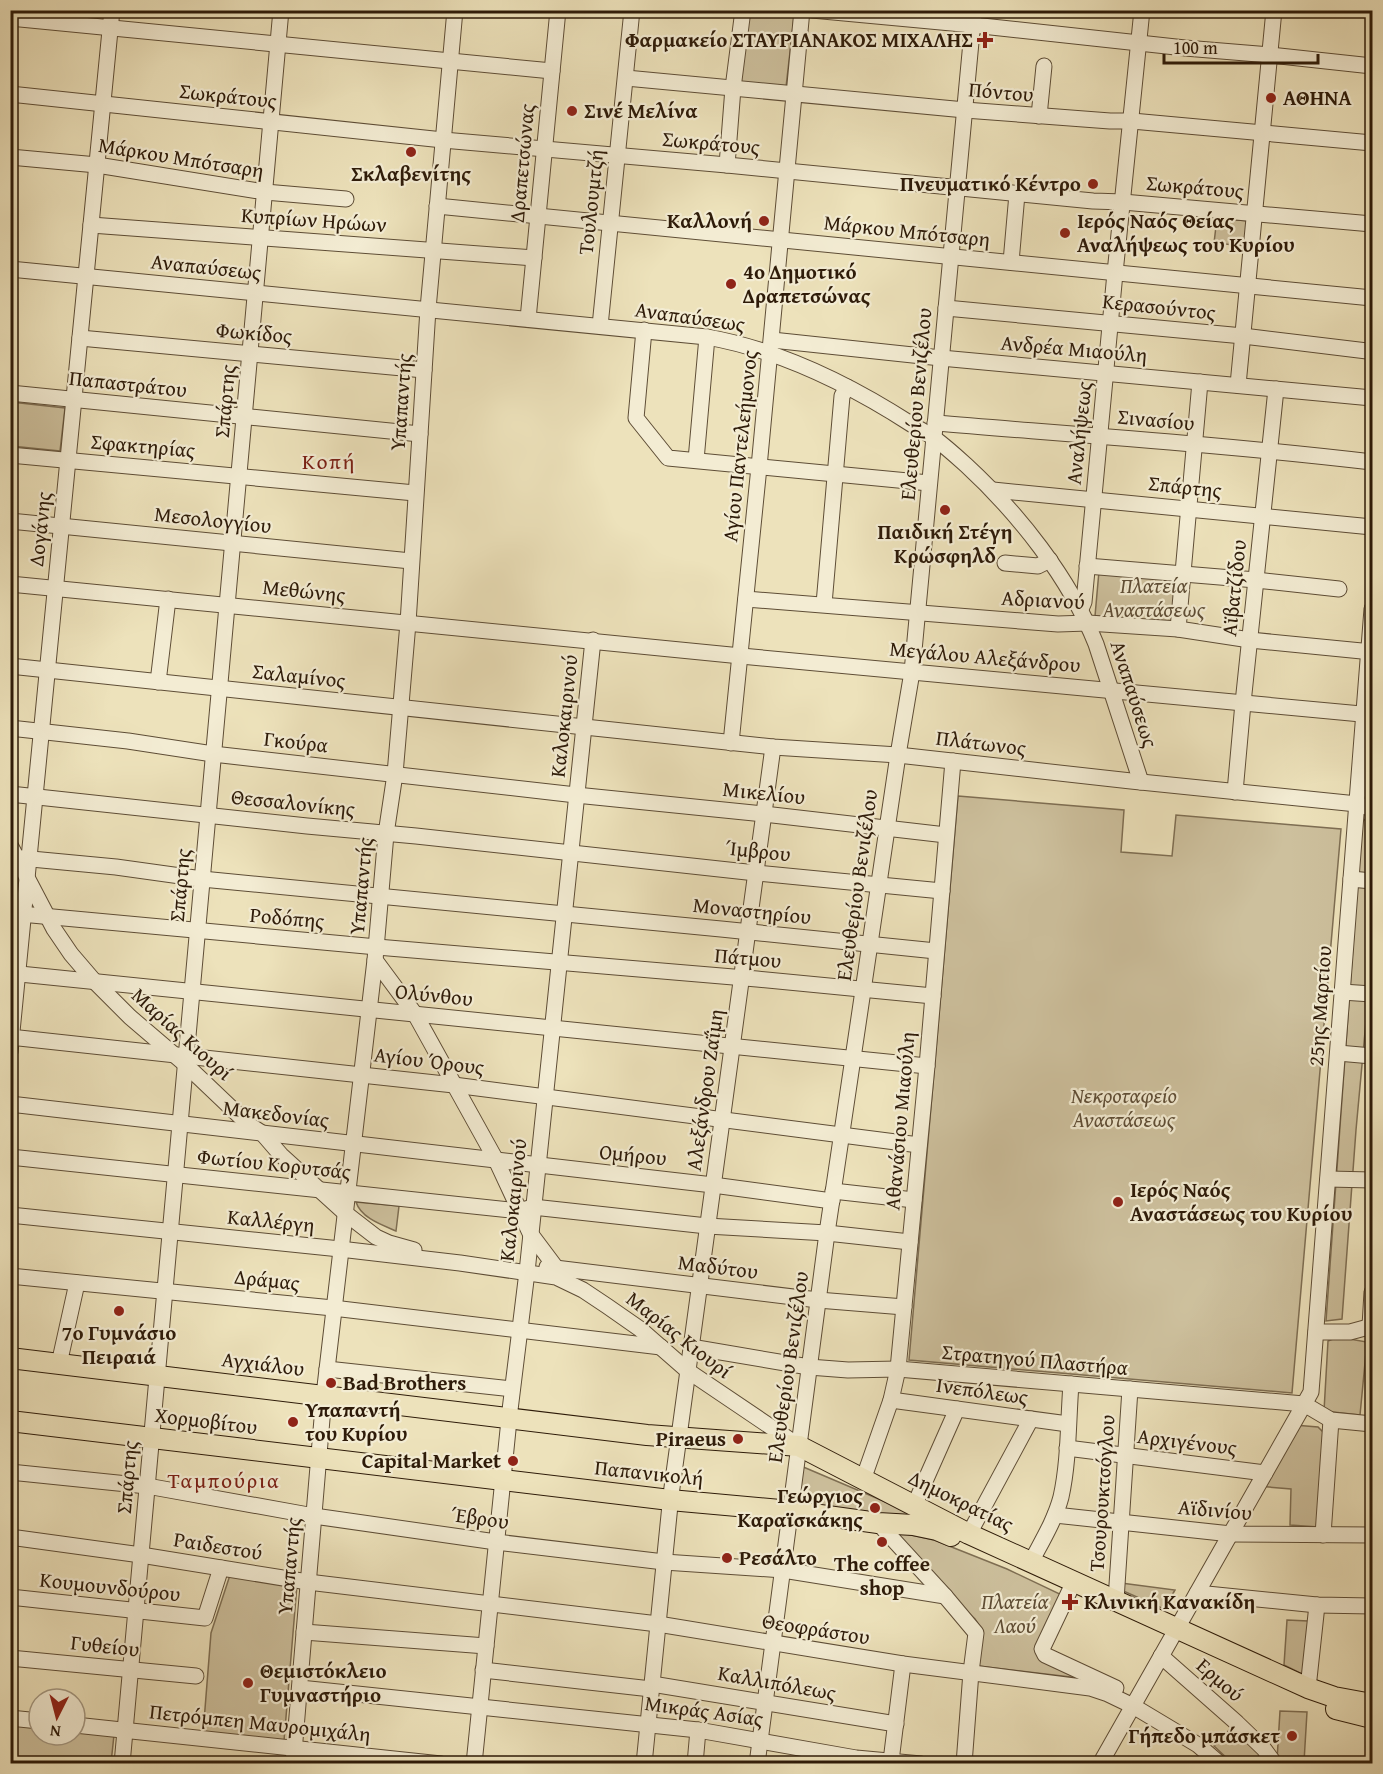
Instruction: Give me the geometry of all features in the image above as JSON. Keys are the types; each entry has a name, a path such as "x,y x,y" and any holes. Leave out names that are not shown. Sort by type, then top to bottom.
{"main road":[{"name":"Αγχιάλου","path":"10,1358 509,1418"},
{"name":"Δημοκρατίας","path":"509,1418 678,1438 799,1446 969,1534 1116,1600 1174,1634 1308,1700 1372,1718"},
{"name":"Χορμοβίτου","path":"10,1421 503,1480"},
{"name":"Παπανικολή","path":"503,1480 670,1500 791,1511"},
{"name":"Δημοκρατίας","path":"791,1511 937,1530 1070,1590 1308,1688 1344,1699 1372,1704"}],"street":[{"name":"Δογάνης","path":"11,1042 17,913 28,876 17,854 35,796 112,10"},
{"name":"Σπάρτης","path":"122,1764 180,1124 181,1058 192,991 281,10"},
{"name":"Υπαπαντής","path":"294,1764 324,1395 376,954 386,834 395,774 408,622 428,309 455,10"},
{"name":"Δραπετσώνας","path":"528,319 558,10"},
{"name":"Τουλουμτζή","path":"600,326 632,10"},
{"path":"727,165 733,88 743,10"},
{"name":"Αγίου Παντελεήμονος","path":"731,743 802,10"},
{"path":"812,10 974,18 1185,48 1372,66"},
{"name":"Αναλήψεως","path":"1084,616 1115,273 1142,10"},
{"path":"1238,385 1274,10"},
{"path":"10,18 552,71"},
{"name":"Ελευθερίου Βενιζέλου","path":"757,1764 827,1233 897,755 912,672 974,18"},
{"path":"1039,116 1044,66"},
{"name":"Πόντου","path":"626,78 965,110 1132,121 1372,143"},
{"name":"Σωκράτους","path":"10,94 443,140 1093,201 1372,224"},
{"name":"Μάρκου Μπότσαρη","path":"10,157 97,165 265,192 346,199"},
{"path":"1011,262 1017,194"},
{"name":"Μάρκου Μπότσαρη","path":"437,206 1372,298"},
{"name":"Κυπρίων Ηρώων","path":"91,225 534,258"},
{"name":"Αναπαύσεως","path":"10,269 644,330 771,347 934,430 993,490 1050,561 1084,616 1141,782"},
{"name":"Κερασούντος","path":"946,308 1242,336 1367,351"},
{"path":"644,330 636,418 668,458 929,483"},
{"path":"696,460 707,337"},
{"name":"Φωκίδος","path":"80,338 424,370"},
{"name":"Ανδρέα Μιαούλη","path":"771,347 941,358 1372,398"},
{"path":"1178,629 1200,382"},
{"path":"824,604 842,396 847,387"},
{"name":"Αϊβατζίδου","path":"1236,792 1243,703 1276,389"},
{"name":"Παπαστράτου","path":"10,393 420,434"},
{"name":"Σινασίου","path":"934,430 1100,436 1270,450 1372,462"},
{"name":"Σφακτηρίας","path":"10,454 415,493"},
{"name":"Σπάρτης","path":"993,490 1372,527"},
{"name":"Μεσολογγίου","path":"10,521 411,561"},
{"path":"1005,563 1038,566 1050,561"},
{"path":"1088,566 1339,589"},
{"name":"Μεθώνης","path":"10,584 593,640"},
{"path":"158,682 168,599"},
{"name":"Αδριανού","path":"746,599 1058,624 1084,616 1250,640 1371,652"},
{"name":"25ης Μαρτίου","path":"1100,1764 1311,1392 1357,804 1368,714 1372,609"},
{"name":"Μεγάλου Αλεξάνδρου","path":"593,640 741,656 1368,714"},
{"name":"Καλοκαιρινού","path":"526,1209 537,1165 593,640"},
{"name":"Σαλαμίνος","path":"10,666 584,727"},
{"name":"Πλάτωνος","path":"584,727 773,747 897,755 1357,804 1372,809"},
{"name":"Γκούρα","path":"10,728 128,741 213,754 576,795"},
{"name":"Αλεξάνδρου Ζαΐμη","path":"644,1764 670,1500 773,747"},
{"name":"Αθανάσιου Μιαούλη","path":"863,1479 891,1400 897,1369 927,1066 953,761"},
{"name":"Θεσσαλονίκης","path":"10,794 571,852"},
{"name":"Μικελίου","path":"576,795 764,814 946,836"},
{"name":"Ίμβρου","path":"571,852 942,891"},
{"name":"Μοναστηρίου","path":"17,854 202,879 936,951"},
{"name":"Μαρίας Κιουρί","path":"28,876 47,916 66,947 95,982 130,1017 181,1058 248,1124 262,1133 281,1155 319,1190 364,1230 389,1243 460,1263"},
{"path":"1351,879 1372,881"},
{"name":"Ροδόπης","path":"17,913 197,930 376,954 559,963"},
{"path":"376,954 415,1014 496,1160 526,1209 530,1233 557,1269"},
{"name":"Πάτμου","path":"559,963 933,996"},
{"name":"Ολύνθου","path":"14,973 927,1066"},
{"path":"1342,992 1372,994"},
{"name":"Αγίου Όρους","path":"11,1042 362,1074 722,1118 842,1136"},
{"path":"1338,1053 1372,1056"},
{"name":"Μακεδονίας","path":"10,1104 537,1165"},
{"path":"842,1136 919,1145"},
{"name":"Φωτίου Κορυτσάς","path":"10,1157 347,1193 910,1242"},
{"name":"Ομήρου","path":"537,1165 713,1185 833,1196 914,1200"},
{"path":"1328,1179 1372,1180"},
{"name":"Καλλέργη","path":"10,1215 460,1263 527,1268"},
{"name":"Καλοκαιρινού","path":"474,1764 530,1233"},
{"name":"Μαρίας Κιουρί","path":"527,1268 556,1277 583,1290 640,1329 688,1371 799,1446"},
{"name":"Μαδύτου","path":"527,1268 557,1269 818,1300 904,1307"},
{"name":"Δράμας","path":"10,1276 519,1329"},
{"path":"59,1364 77,1283"},
{"path":"1316,1332 1372,1330 1372,1292"},
{"path":"519,1329 661,1347"},
{"name":"Στρατηγού Πλαστήρα","path":"691,1347 809,1367 848,1370 897,1369 1304,1404 1331,1420 1372,1424"},
{"path":"327,1370 512,1389"},
{"path":"1032,1562 1055,1515 1060,1498 1067,1448 1071,1384"},
{"name":"Τσουρουκτσόγλου","path":"1116,1600 1130,1389"},
{"name":"Ινεπόλεως","path":"891,1400 1068,1424"},
{"path":"914,1506 957,1409"},
{"path":"969,1534 1031,1419"},
{"path":"1323,1535 1331,1420"},
{"name":"Αρχιγένους","path":"1067,1448 1265,1473"},
{"name":"Έβρου","path":"10,1472 147,1486 314,1516 496,1542 664,1562 783,1570 945,1596"},
{"name":"Αϊδινίου","path":"1055,1515 1231,1534 1372,1535"},
{"path":"878,1523 976,1633 964,1764"},
{"name":"Ραιδεστού","path":"10,1537 308,1582 490,1604"},
{"name":"Κουμουνδούρου","path":"10,1597 205,1618 221,1568"},
{"path":"1070,1590 1042,1649 1045,1655 1135,1702 1198,1745 1220,1764"},
{"path":"1197,1593 1317,1605 1372,1606"},
{"name":"Θεοφράστου","path":"490,1604 658,1624 903,1664 1090,1688 1135,1702"},
{"path":"1308,1688 1317,1605"},
{"path":"304,1632 486,1646"},
{"name":"Ερμού","path":"1161,1656 1244,1730 1275,1764"},
{"name":"Γυθείου","path":"10,1658 196,1676"},
{"path":"891,1761 903,1664"},
{"name":"Καλλιπόλεως","path":"483,1670 652,1686 896,1724"},
{"path":"300,1688 480,1707"},
{"name":"Μικράς Ασίας","path":"480,1707 698,1730 760,1740 856,1761 921,1764"},
{"path":"10,1718 27,1720"},
{"name":"Πετρόμπεη Μαυρομιχάλη","path":"87,1726 441,1764"},
{"path":"695,1764 698,1730"}],"green space":[{"path":"747,12 794,17 786,87 740,82"},
{"path":"1217,218 1248,221 1246,246 1214,243"},
{"path":"11,402 65,408 60,451 11,446"},
{"name":"Πλατεία Αναστάσεως","path":"1099,571 1179,577 1176,623 1095,616"},
{"name":"Νεκροταφείο Αναστάσεως","path":"958,796 1124,810 1121,852 1172,856 1176,815 1341,829 1292,1393 909,1360"},
{"path":"1372,819 1372,956 1342,1319 1326,1321 1362,821"},
{"path":"356,1202 399,1206 396,1231 367,1217"},
{"path":"1338,1337 1367,1342 1360,1415 1324,1411 1328,1341"},
{"path":"1294,1425 1318,1427 1324,1433 1319,1527 1290,1525 1291,1489 1257,1486"},
{"path":"801,1466 942,1526 796,1504"},
{"name":"Πλατεία Λαού","path":"893,1531 934,1540 1007,1569 1064,1596 1036,1653 1123,1692 1122,1695 1079,1678 978,1666 982,1630 975,1619 927,1575"},
{"name":"Θεμιστόκλειο Γυμναστήριο","path":"230,1575 297,1585 284,1741 203,1734 211,1633"},
{"path":"1121,1583 1175,1590 1164,1609 1121,1590"},
{"path":"1287,1620 1308,1621 1304,1675 1284,1665"},
{"name":"Γήπεδο μπάσκετ","path":"1280,1711 1307,1712 1304,1762 1277,1760"},
{"path":"10,1725 27,1727 27,1747 87,1747 87,1732 114,1735 111,1763 11,1763"},
{"path":"1232,1727 1266,1761 1264,1763 1232,1763 1214,1746"}],"place":[{"name":"Φαρμακείο ΣΤΑΥΡΙΑΝΑΚΟΣ ΜΙΧΑΛΗΣ","path":"985,40"},
{"name":"ΑΘΗΝΑ","path":"1271,98"},
{"name":"Σινέ Μελίνα","path":"572,111"},
{"name":"Σκλαβενίτης","path":"411,152"},
{"name":"Πνευματικό Κέντρο","path":"1093,184"},
{"name":"Καλλονή","path":"764,221"},
{"name":"Ιερός Ναός Θείας Αναλήψεως του Κυρίου","path":"1065,233"},
{"name":"4ο Δημοτικό Δραπετσώνας","path":"731,284"},
{"name":"Παιδική Στέγη Κρώσφηλδ","path":"945,510"},
{"name":"Ιερός Ναός Αναστάσεως του Κυρίου","path":"1118,1202"},
{"name":"7ο Γυμνάσιο Πειραιά","path":"119,1311"},
{"name":"Bad Brothers","path":"331,1383"},
{"name":"Υπαπαντή του Κυρίου","path":"293,1422"},
{"name":"Piraeus","path":"738,1439"},
{"name":"Capital Market","path":"513,1461"},
{"name":"Γεώργιος Καραϊσκάκης","path":"875,1508"},
{"name":"The coffee shop","path":"882,1542"},
{"name":"Ρεσάλτο","path":"727,1558"},
{"name":"Κλινική Κανακίδη","path":"1070,1602"},
{"name":"Θεμιστόκλειο Γυμναστήριο","path":"248,1683"},
{"name":"Γήπεδο μπάσκετ","path":"1292,1736"}],"district":[{"name":"Κοπή","path":"329,461"},
{"name":"Ταμπούρια","path":"224,1480"}]}
